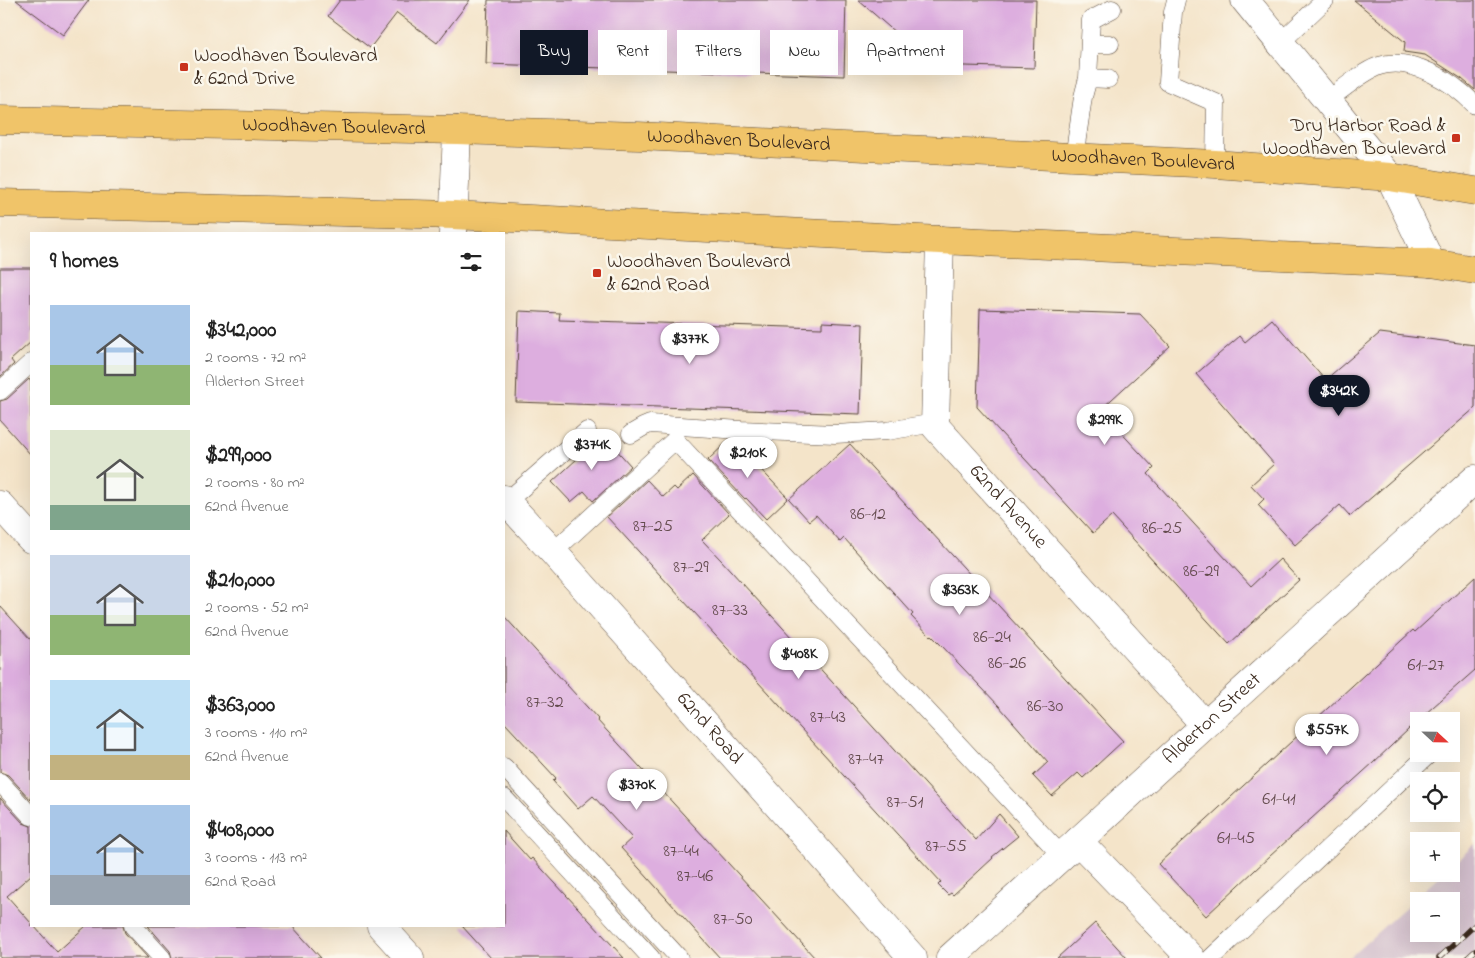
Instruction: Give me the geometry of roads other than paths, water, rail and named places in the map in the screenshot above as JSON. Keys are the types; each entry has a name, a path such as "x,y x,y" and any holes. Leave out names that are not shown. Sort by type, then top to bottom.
{"main road":[{"name":"Woodhaven Boulevard","path":"0,120 638,136 1215,164 1390,177 1475,191"},
{"path":"0,203 453,224 940,240 1431,263 1475,270"}],"street":[{"path":"1245,0 1390,177 1431,263"},
{"path":"453,224 457,130"},
{"path":"935,423 940,240"},
{"name":"62nd Avenue","path":"935,423 935,426 1205,725"},
{"name":"Alderton Street","path":"950,958 1475,479"},
{"name":"62nd Road","path":"505,501 553,552 913,958"},
{"path":"0,504 30,538"},
{"path":"1070,848 1191,958"},
{"path":"382,927 410,958"}],"lane":[{"path":"1281,42 1326,0"},
{"path":"1169,8 1162,48 1161,82 1216,103 1215,164"},
{"path":"1074,158 1083,97 1088,78 1091,20 1112,9"},
{"path":"1090,44 1110,44"},
{"path":"1328,100 1367,72 1380,66 1397,64 1426,70 1443,79 1475,105"},
{"path":"1088,78 1108,79"},
{"path":"0,391 30,364"},
{"path":"631,434 650,424 835,434 887,431 935,423"},
{"path":"505,501 587,431"},
{"path":"553,552 675,440 1070,848"},
{"path":"1211,958 1420,762"},
{"path":"505,768 679,958"},
{"path":"0,782 30,815"},
{"path":"505,799 651,958"},
{"path":"134,927 162,958"}],"railway":[{"path":"1439,958 1475,925"},
{"path":"1467,958 1475,951"}],"place":[{"name":"Woodhaven Boulevard & 62nd Drive","path":"184,67"},
{"name":"Dry Harbor Road & Woodhaven Boulevard","path":"1456,138"},
{"name":"Woodhaven Boulevard & 62nd Road","path":"597,273"}]}
